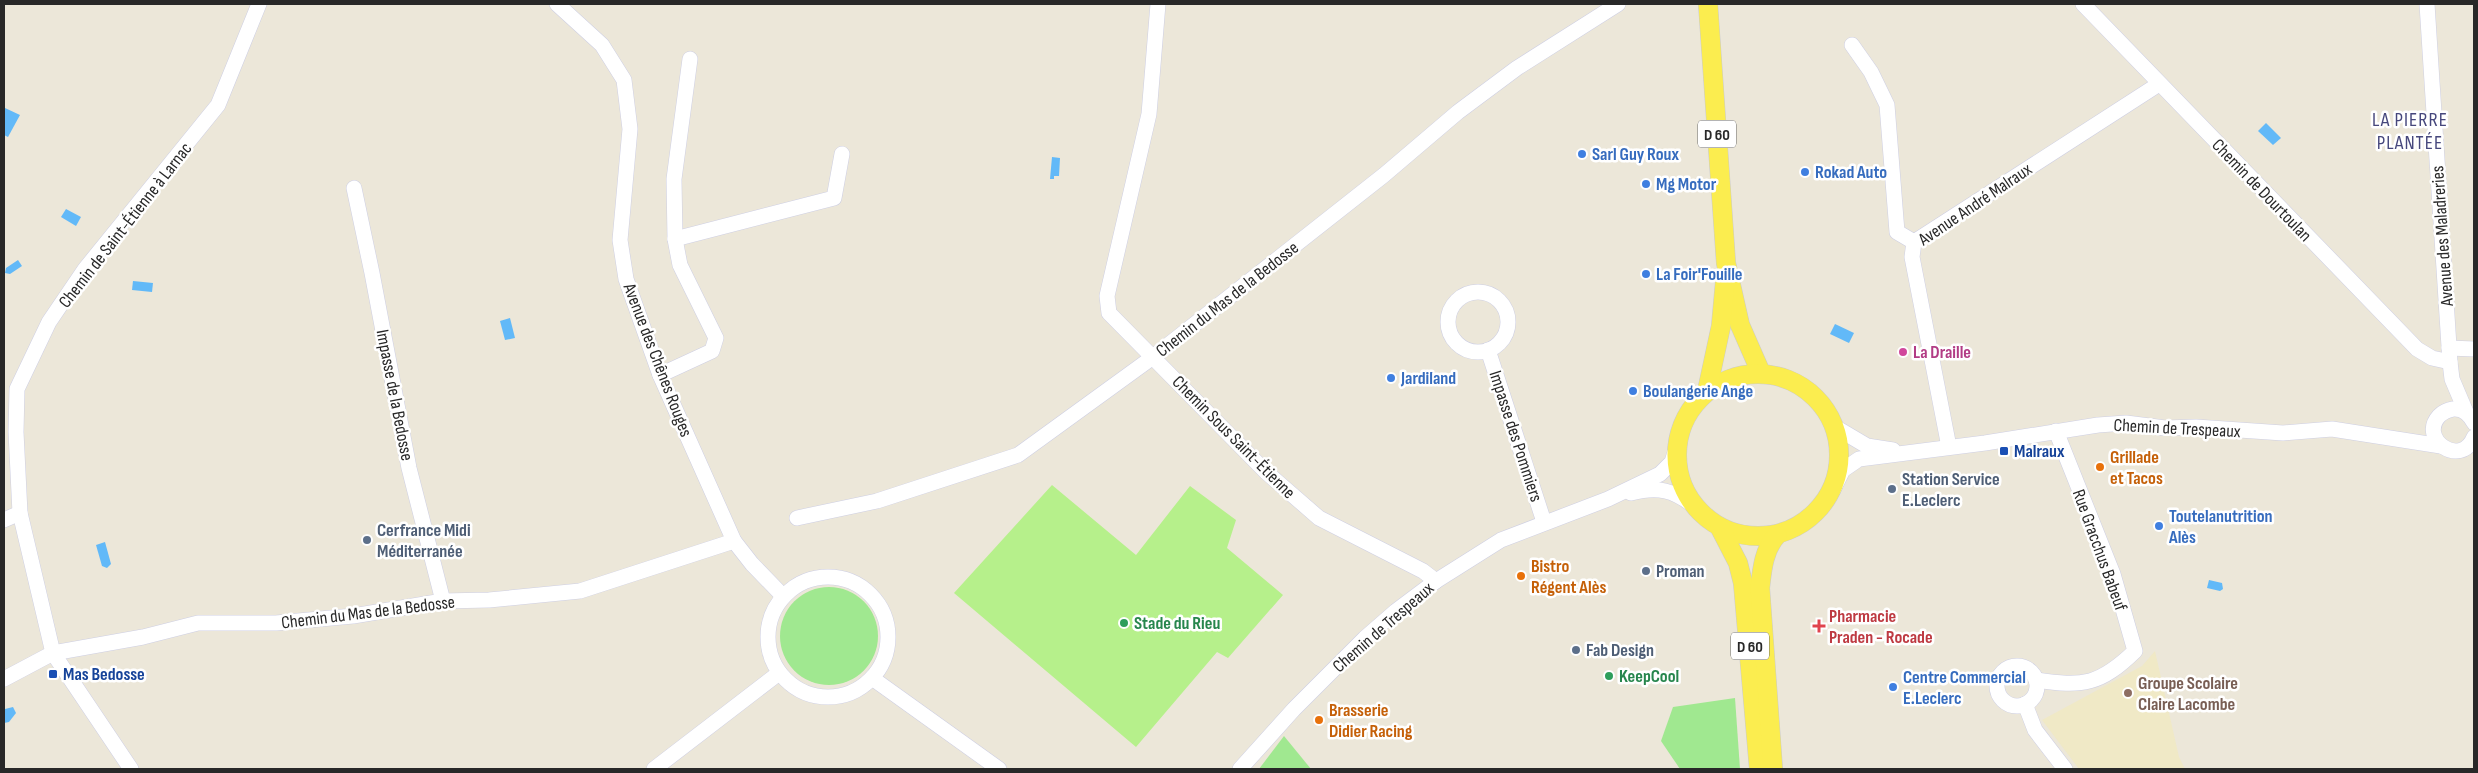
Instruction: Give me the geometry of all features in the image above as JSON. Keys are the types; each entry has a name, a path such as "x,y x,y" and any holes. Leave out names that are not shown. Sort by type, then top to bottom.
{"main road":[{"name":"D 60","path":"1707,391 1721,326 1726,264 1708,4"},
{"name":"D 60","path":"1726,264 1740,325 1760,373"},
{"path":"1760,373 1780,376 1798,384 1814,395 1827,410 1836,427 1840,455 1839,469 1833,490 1819,510 1800,526 1777,535 1758,537 1739,535 1720,528 1706,519 1695,507 1684,490 1676,449 1681,427 1692,408 1707,391 1732,378 1760,373"},
{"name":"D 60","path":"1720,528 1738,563 1743,583 1759,769"},
{"name":"D 60","path":"1773,769 1760,588 1762,567 1771,542 1777,535"}],"street":[{"name":"Chemin de Saint-Étienne à Larnac","path":"131,769 54,654 20,512 16,432 10,386 49,322 86,269 218,105 259,4"},
{"name":"Avenue des Chênes Rouges","path":"557,4 602,45 624,80 630,129 620,240 626,279 660,374 734,541 752,564 783,596"},
{"name":"Chemin Sous Saint-Étienne","path":"1158,4 1149,114 1107,296 1109,313 1266,472 1319,518 1423,571 1436,581"},
{"name":"Chemin du Mas de la Bedosse","path":"797,518 877,500 1018,455 1153,357 1384,175 1458,112 1517,68 1618,4"},
{"name":"Chemin de Dourtoulan","path":"2083,4 2417,349 2432,358 2474,348"},
{"name":"Avenue des Maladreries","path":"2427,4 2452,379 2446,411"},
{"path":"1852,45 1871,72 1887,105 1897,232 1914,242"},
{"path":"660,374 712,351 716,338 680,266 675,239 674,179 690,59"},
{"name":"Avenue André Malraux","path":"1949,447 1912,257 1914,242 2159,84"},
{"path":"675,239 834,198 842,154"},
{"name":"Impasse de la Bedosse","path":"354,188 409,468 442,601"},
{"name":"Impasse des Pommiers","path":"1488,350 1544,522"},
{"name":"Avenue des Maladreries","path":"2452,379 2470,417"},
{"path":"2441,446 2436,440 2434,428 2436,421 2446,411 2452,409 2470,417"},
{"name":"Chemin de Trespeaux","path":"1833,490 1843,470 1859,459 2126,423 2165,428 2196,427 2283,433 2332,430 2441,446 2453,451 2466,448 2473,441"},
{"name":"Chemin de Trespeaux","path":"1836,427 1867,446 1917,451"},
{"path":"2408,441 2434,428"},
{"name":"Rue Gracchus Babeuf","path":"2036,680 2069,685 2095,680 2115,670 2135,651 2113,574 2056,432"},
{"name":"Chemin de Trespeaux","path":"1608,499 1660,474 1672,462 1676,449"},
{"name":"Chemin de Trespeaux","path":"1240,769 1294,709 1396,610 1436,581 1501,540 1608,499 1640,491 1661,490 1680,495 1695,507"},
{"path":"4,520 20,512"},
{"name":"Chemin du Mas de la Bedosse","path":"4,679 54,654 143,637 198,623 276,623 353,616 442,601 489,600 580,590 734,541"},
{"path":"816,577 844,579 869,592 881,607 887,625 888,644 883,663 872,678 860,688 847,695 817,697 796,688 779,673 769,655 767,634 771,614 783,596 798,584 816,577"},
{"path":"2016,666 2025,667 2032,672 2036,680 2034,696 2025,704 2011,705 2002,700 1998,692 1997,682 2001,673 2008,668 2016,666"},
{"path":"654,769 779,673"},
{"path":"872,678 999,769"},
{"path":"2025,704 2036,730 2064,769"}],"shaded area":[{"name":"Groupe Scolaire Claire Lacombe","path":"2155,651 2179,757 2185,769 2079,769 2042,720 2142,666"}],"green space":[{"name":"Stade du Rieu","path":"1052,485 1136,555 1190,486 1236,520 1227,548 1283,595 1228,658 1217,652 1136,747 954,593"},
{"path":"829,587 848,590 864,601 875,617 878,636 875,655 864,671 848,682 829,685 810,682 794,671 783,655 780,636 783,617 794,601 810,590"},
{"path":"1735,698 1740,769 1680,769 1661,741 1673,707"},
{"path":"1284,736 1311,769 1259,769"}],"water":[{"path":"5,108 20,115 8,137 4,135"},
{"path":"2266,123 2281,138 2273,145 2258,131"},
{"path":"1052,157 1060,158 1059,176 1054,176 1054,179 1050,179"},
{"path":"66,209 81,217 76,226 61,217"},
{"path":"18,260 22,266 10,274 5,273 6,268"},
{"path":"133,281 153,283 152,292 132,290"},
{"path":"510,318 515,338 505,340 500,321"},
{"path":"1835,324 1854,333 1849,343 1830,334"},
{"path":"105,542 111,564 107,568 102,566 96,545"},
{"path":"2209,580 2222,583 2223,589 2220,591 2207,588"},
{"path":"13,707 16,713 9,722 4,723 5,709"}],"place":[{"name":"Sarl Guy Roux","path":"1582,154"},
{"name":"Rokad Auto","path":"1805,172"},
{"name":"Mg Motor","path":"1646,184"},
{"name":"La Foir'Fouille","path":"1646,274"},
{"name":"La Draille","path":"1903,352"},
{"name":"Jardiland","path":"1391,378"},
{"name":"Boulangerie Ange","path":"1633,391"},
{"name":"Malraux","path":"2004,451"},
{"name":"Grillade et Tacos","path":"2100,467"},
{"name":"Station Service E.Leclerc","path":"1892,489"},
{"name":"Toutelanutrition Alès","path":"2159,526"},
{"name":"Cerfrance Midi Méditerranée","path":"367,540"},
{"name":"Proman","path":"1646,571"},
{"name":"Bistro Régent Alès","path":"1521,576"},
{"name":"Stade du Rieu","path":"1124,623"},
{"name":"Pharmacie Praden - Rocade","path":"1819,626"},
{"name":"Fab Design","path":"1576,650"},
{"name":"Mas Bedosse","path":"53,674"},
{"name":"KeepCool","path":"1609,676"},
{"name":"Centre Commercial E.Leclerc","path":"1893,687"},
{"name":"Groupe Scolaire Claire Lacombe","path":"2128,693"},
{"name":"Brasserie Didier Racing","path":"1319,720"}],"district":[{"name":"LA PIERRE PLANTÉE","path":"2410,130"}]}
